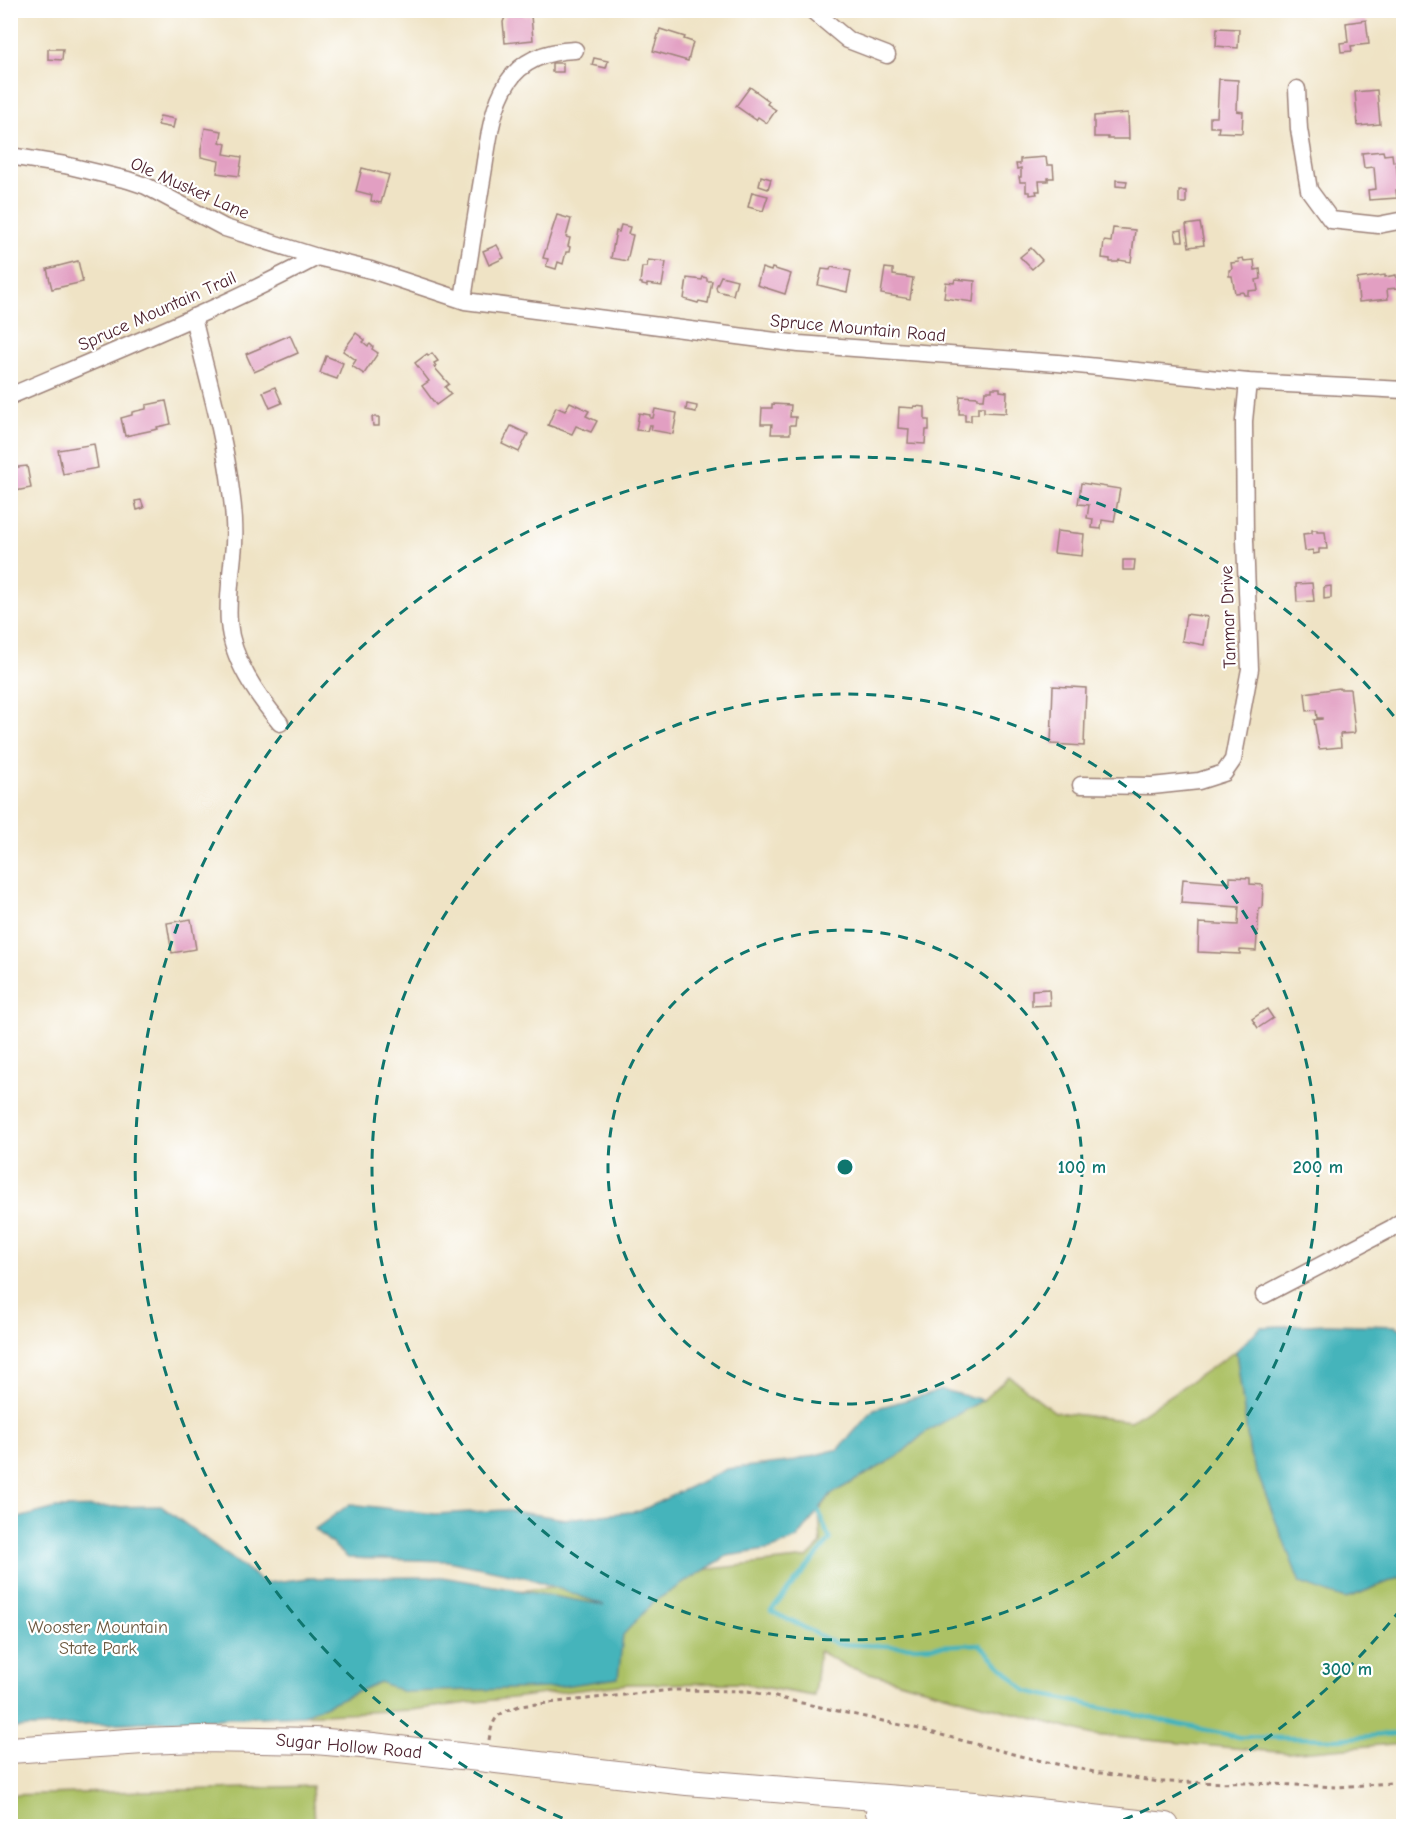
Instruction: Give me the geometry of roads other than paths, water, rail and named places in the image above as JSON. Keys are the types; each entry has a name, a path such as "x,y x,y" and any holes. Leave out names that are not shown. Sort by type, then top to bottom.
{"highway":[{"name":"Sugar Hollow Road","path":"10,1750 143,1741 258,1739 362,1745 687,1782"},
{"path":"687,1782 969,1827"},
{"path":"687,1782 974,1805 1166,1827"}],"street":[{"path":"812,10 848,40 886,55"},
{"path":"463,300 490,136 498,103 508,81 540,55 575,50"},
{"path":"1297,89 1299,129 1309,190 1331,220 1378,225 1404,220"},
{"name":"Ole Musket Lane","path":"10,156 65,165 128,180 146,186 225,228 317,257"},
{"name":"Spruce Mountain Road","path":"317,257 371,270 463,300 799,344 1058,363 1248,382 1404,390"},
{"name":"Spruce Mountain Trail","path":"10,396 193,317 317,257"},
{"path":"193,317 231,487 234,516 234,552 229,608 231,636 255,692 280,723"},
{"name":"Tanmar Drive","path":"1081,785 1152,786 1199,781 1224,773 1233,760 1250,669 1244,421 1248,382"},
{"path":"1264,1295 1404,1220"}],"water":[{"path":"1328,1324 1396,1326 1403,1330 1403,1576 1345,1599 1300,1583 1250,1455 1236,1351 1261,1327"},
{"path":"942,1390 983,1400 927,1431 897,1457 831,1494 797,1539 772,1549 727,1556 653,1602 623,1635 618,1678 549,1688 404,1692 380,1682 303,1715 11,1728 11,1520 56,1508 161,1506 265,1583 308,1578 442,1577 604,1605 529,1578 448,1561 348,1558 315,1529 350,1504 436,1514 505,1510 565,1519 640,1511 727,1469 788,1462 839,1449 874,1409"}],"waterway":[{"path":"819,1511 830,1540 771,1611 837,1644 917,1647 979,1644 1026,1691 1239,1737 1338,1739 1404,1733"}],"park label":[{"name":"Wooster Mountain State Park","path":"98,1637"}]}
